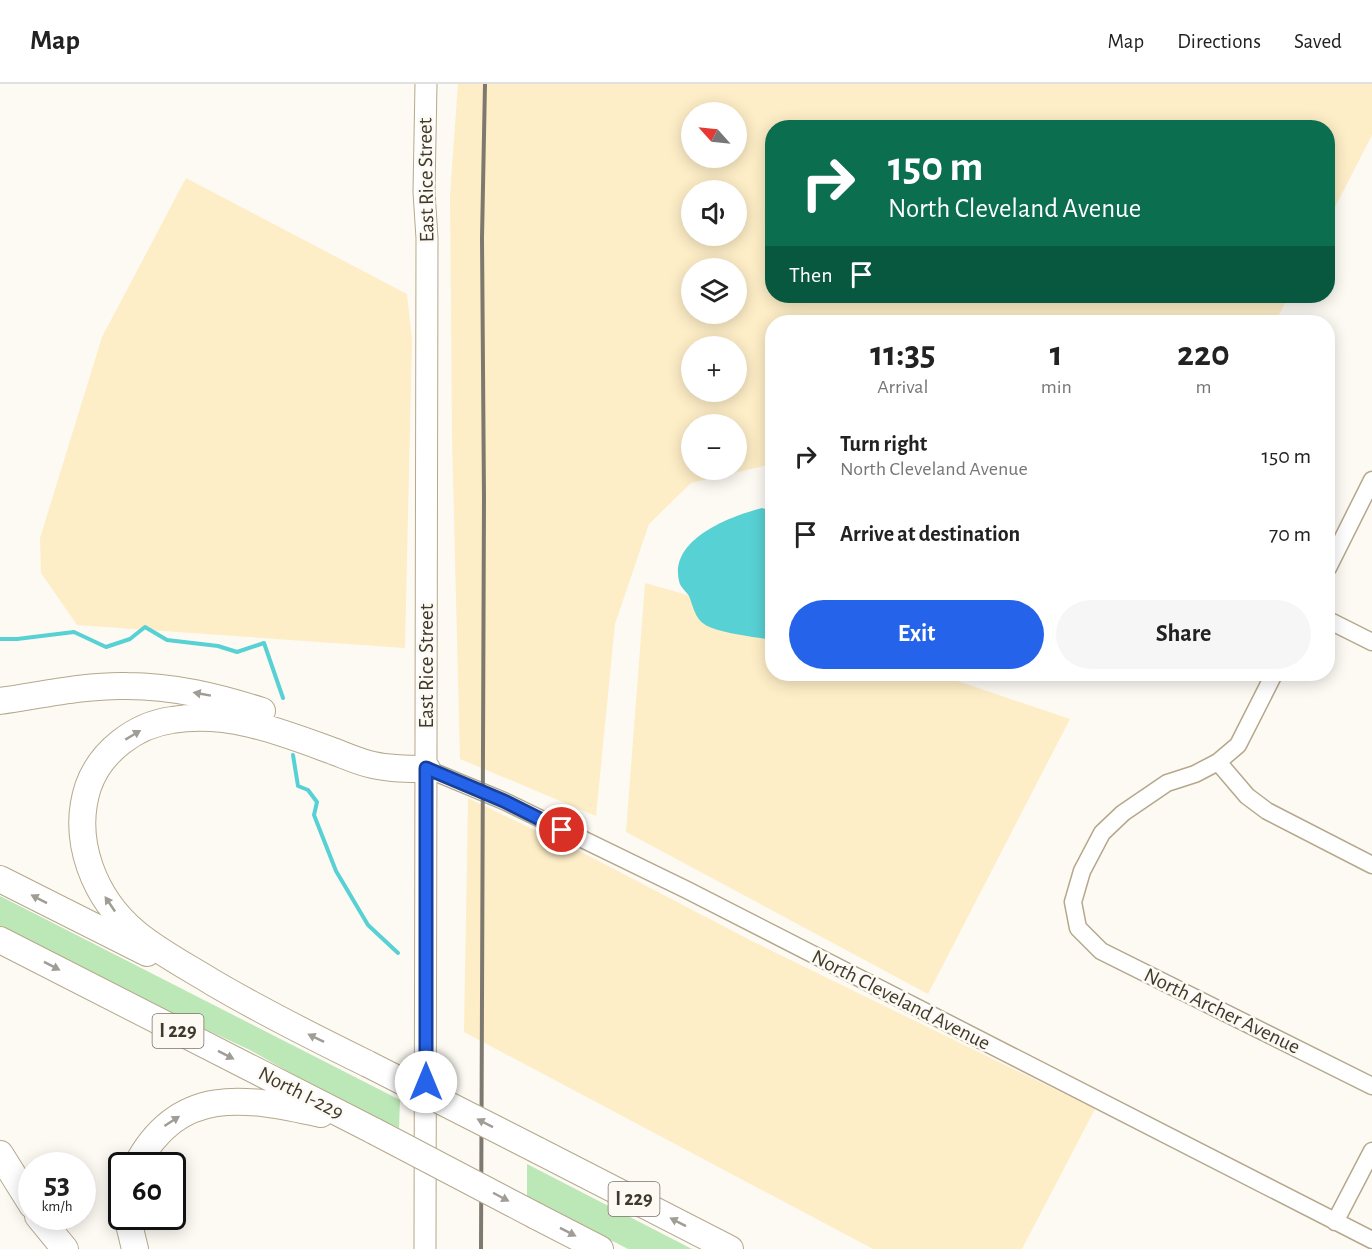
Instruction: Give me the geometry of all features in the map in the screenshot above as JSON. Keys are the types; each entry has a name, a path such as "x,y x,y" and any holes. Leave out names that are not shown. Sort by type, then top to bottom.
{"highway":[{"path":"0,701 88,688 127,686 164,688 210,695 358,743 426,768"},
{"path":"260,1010 159,950 135,932 117,914 99,887 85,850 81,826 84,799 99,766 119,744 149,726 170,720 206,716 259,725 373,765 398,769 426,768"},
{"name":"I 229","path":"0,879 730,1249"},
{"name":"North I-229","path":"0,940 600,1249"},
{"path":"143,1152 160,1130 196,1107 219,1102 273,1103 365,1127"},
{"path":"0,1154 18,1183"},
{"path":"49,1230 65,1249"},
{"path":"130,1230 135,1249"}],"main road":[{"name":"East Rice Street","path":"425,1249 427,238 424,192 426,84"}],"street":[{"path":"1335,554 1372,480"},
{"path":"1335,624 1372,642"},
{"path":"1270,681 1238,745 1218,762 1247,796 1267,812 1372,865"},
{"name":"North Archer Avenue","path":"1218,762 1195,774 1167,783 1123,813 1102,833 1082,871 1073,902 1078,928 1101,951 1372,1086"},
{"name":"North Cleveland Avenue","path":"426,768 504,801 687,890 1372,1240"},
{"path":"1335,1222 1372,1151"}],"shaded area":[{"path":"458,84 1372,84 1372,135 1335,207 1335,120 765,120 765,303 1285,303 1279,315 765,315 765,466 747,470 747,414 681,414 681,480 704,480 691,483 649,524 615,624 596,816 460,759 452,440 450,195"},
{"path":"186,178 407,294 412,340 405,648 77,625 41,573 40,538 102,337"},
{"path":"645,583 765,617 765,681 958,681 1070,719 928,994 626,832"},
{"path":"468,798 591,857 750,940 1095,1109 1022,1249 873,1249 464,1032"}],"green space":[{"path":"0,896 400,1100 399,1128 342,1102 250,1050 153,1005 0,927"},
{"path":"527,1164 692,1249 628,1249 527,1197"}],"water":[{"path":"765,509 765,639 727,632 704,624 696,615 689,596 679,581 678,566 683,553 705,532 735,517"}],"waterway":[{"path":"0,639 74,632 106,647 130,639 145,627 167,640 218,646 237,652 264,643 283,698"},
{"path":"293,755 298,786 308,790 317,802 314,815 336,871 368,925 398,953"}],"railway":[{"path":"481,1249 484,498 482,238 485,84"}],"route":[{"path":"426,1082 426,768 504,801 562,830"}]}
